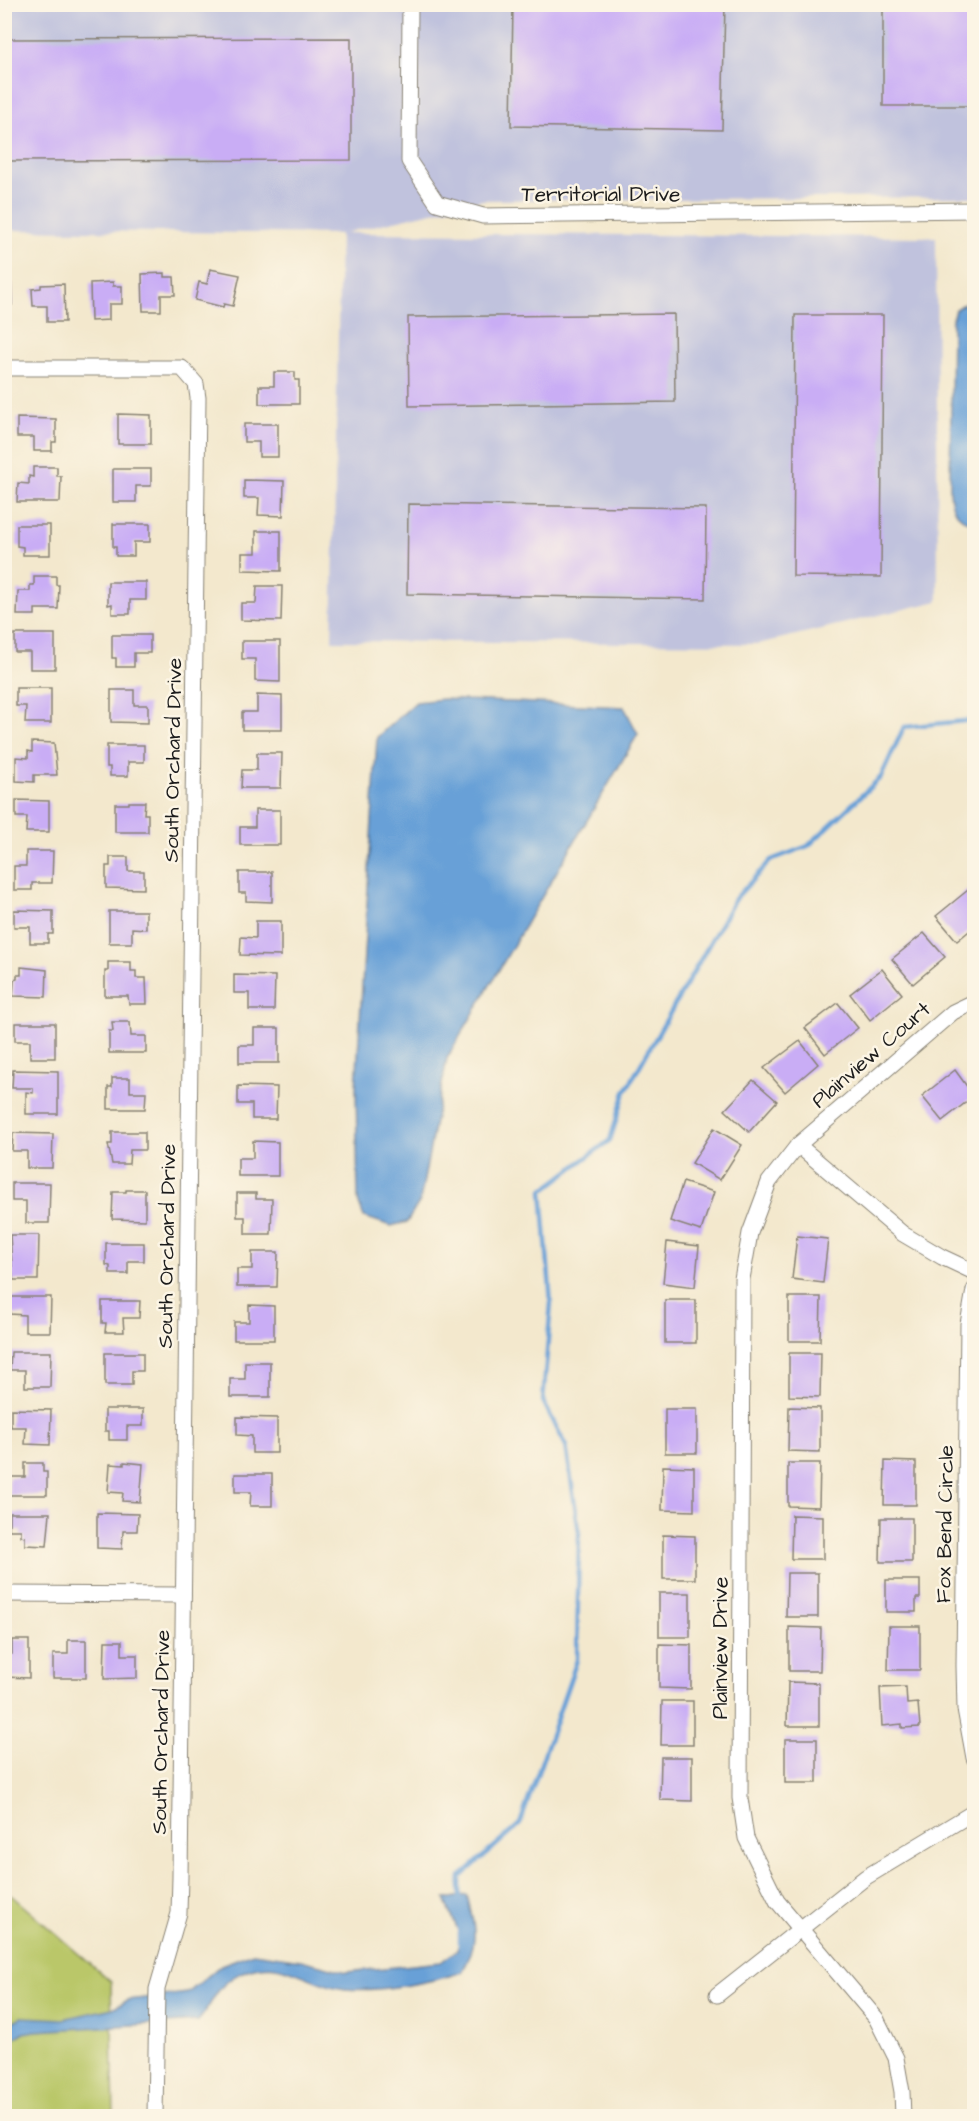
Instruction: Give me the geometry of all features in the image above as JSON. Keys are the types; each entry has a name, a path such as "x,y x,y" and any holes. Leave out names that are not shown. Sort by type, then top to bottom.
{"street":[{"name":"Territorial Drive","path":"410,4 409,161 437,203 483,216 975,210"},
{"name":"South Orchard Drive","path":"4,368 171,367 182,368 196,384 198,410 179,1913 157,1989 155,2116"},
{"name":"Plainview Court","path":"798,1145 953,1012 975,1002"},
{"path":"798,1145 903,1234 942,1257 975,1272"},
{"name":"Plainview Drive","path":"798,1145 770,1182 750,1233 742,1279 741,1798 746,1838 760,1872 777,1901 876,2018 896,2058 902,2092 903,2116"},
{"name":"Fox Bend Circle","path":"975,1290 968,1324 971,1498 965,1708 975,1758"},
{"path":"4,1593 183,1595"},
{"path":"717,1995 866,1877 975,1812"}],"shaded area":[{"path":"5,5 974,5 974,197 483,200 344,233 936,237 938,601 758,644 332,641 340,234 5,230"}],"green space":[{"path":"4,1889 111,1982 114,2116 5,2116"}],"water":[{"path":"974,297 974,524 962,518 954,510 950,487 952,319 955,310"},
{"path":"443,699 624,707 638,734 447,1058 420,1201 407,1222 391,1226 364,1217 358,1201 356,1087 377,737 416,702"},
{"path":"467,1895 474,1926 474,1943 462,1972 404,1986 358,1990 331,1986 290,1971 262,1966 248,1970 226,1982 198,2021 36,2031 23,2033 5,2044 4,2033 9,2024 21,2017 63,2019 113,2008 128,2000 188,1993 221,1965 253,1953 301,1960 347,1972 441,1962 457,1950 461,1938 445,1899"}],"building":[{"path":"513,4 725,4 722,130 511,126"},
{"path":"883,4 974,4 974,106 883,106"},
{"path":"351,38 351,160 4,161 4,39"},
{"path":"210,269 240,275 233,306 224,304 223,307 195,300 199,282 207,284"},
{"path":"4,273 11,273 12,305 4,305"},
{"path":"165,273 165,277 174,277 175,295 161,295 161,311 143,311 142,274"},
{"path":"113,282 113,286 122,286 122,304 109,304 109,320 91,321 90,283"},
{"path":"64,284 65,322 47,322 47,306 33,306 32,289 41,288 41,285"},
{"path":"674,314 675,402 409,406 408,317"},
{"path":"795,315 883,315 881,577 793,576"},
{"path":"274,372 295,372 295,380 299,380 299,404 259,404 259,386 274,386"},
{"path":"118,414 151,415 151,444 118,444"},
{"path":"17,418 56,419 56,442 52,442 52,451 34,451 34,437 17,437"},
{"path":"244,424 278,424 278,457 259,457 259,442 244,442"},
{"path":"33,467 57,467 57,476 61,476 60,502 17,502 18,483 29,484 29,476 33,477"},
{"path":"113,469 151,469 151,486 136,486 136,502 113,502"},
{"path":"244,480 284,481 283,516 258,515 259,498 244,498"},
{"path":"408,504 706,508 705,599 407,594"},
{"path":"113,524 150,524 150,542 134,542 134,556 116,556 116,547 113,547"},
{"path":"17,525 50,525 50,555 23,555 23,547 17,546"},
{"path":"256,531 281,531 281,571 242,570 242,553 256,553"},
{"path":"34,576 56,576 56,585 59,585 58,609 35,609 35,615 17,615 18,591 30,591 30,585 34,585"},
{"path":"108,582 146,582 146,600 130,600 130,614 112,614 112,604 108,605"},
{"path":"257,586 282,586 281,621 241,620 241,603 256,603"},
{"path":"15,634 55,634 55,669 30,669 30,652 15,652"},
{"path":"112,635 150,635 150,653 134,653 134,667 116,667 116,658 112,658"},
{"path":"242,641 280,641 280,682 255,681 255,659 242,659"},
{"path":"16,688 51,688 51,723 25,723 26,706 16,706"},
{"path":"111,690 134,690 134,705 148,705 148,723 111,722"},
{"path":"257,695 282,696 282,730 242,730 242,712 257,712"},
{"path":"32,742 54,743 57,775 34,775 34,782 16,781 16,757 28,758 28,751 32,752"},
{"path":"107,745 144,745 144,762 128,762 128,776 110,776 110,767 107,767"},
{"path":"257,753 282,753 281,788 241,788 242,770 257,770"},
{"path":"16,800 49,801 49,832 26,832 27,817 16,817"},
{"path":"129,802 145,802 144,814 148,814 148,832 115,832 115,804 129,804"},
{"path":"255,810 280,810 280,845 240,845 240,827 255,827"},
{"path":"26,851 53,851 52,883 32,883 32,890 14,890 14,866 26,866"},
{"path":"110,857 128,857 128,871 144,871 144,889 106,888 106,866 110,866"},
{"path":"239,872 272,872 272,902 246,901 246,893 239,893"},
{"path":"968,890 974,898 974,927 957,941 936,916"},
{"path":"14,910 53,911 53,934 48,934 48,943 30,943 30,927 14,927"},
{"path":"109,911 146,911 146,929 132,928 132,943 109,943"},
{"path":"256,921 281,921 281,956 240,955 241,937 256,938"},
{"path":"924,933 945,957 913,984 892,959"},
{"path":"108,962 131,962 131,971 136,971 136,978 146,978 147,1004 129,1004 128,996 105,996 105,971 108,971"},
{"path":"21,967 47,970 46,997 13,996 14,980 17,979 17,975 21,975"},
{"path":"882,969 902,994 870,1020 850,994"},
{"path":"234,975 275,976 274,1010 249,1010 249,993 234,993"},
{"path":"838,1003 858,1028 825,1054 805,1028"},
{"path":"112,1022 130,1022 131,1036 146,1036 146,1053 109,1053 109,1031 113,1031"},
{"path":"15,1023 55,1023 55,1058 30,1058 30,1041 15,1041"},
{"path":"254,1028 279,1028 279,1063 239,1063 239,1045 254,1045"},
{"path":"800,1041 818,1064 785,1092 764,1068"},
{"path":"13,1070 58,1071 58,1114 26,1114 26,1092 33,1093 33,1088 12,1088"},
{"path":"955,1070 974,1096 942,1121 922,1096"},
{"path":"112,1078 130,1078 130,1092 146,1092 145,1109 108,1109 108,1087 112,1087"},
{"path":"753,1080 777,1101 749,1132 725,1110"},
{"path":"238,1086 277,1087 276,1119 252,1119 252,1104 238,1104"},
{"path":"714,1128 742,1145 720,1180 692,1163"},
{"path":"112,1132 145,1132 145,1150 130,1150 129,1164 112,1164 108,1144 112,1144"},
{"path":"13,1133 53,1134 52,1168 27,1168 27,1151 12,1151"},
{"path":"253,1141 278,1142 278,1176 238,1176 238,1158 253,1158"},
{"path":"683,1182 714,1192 701,1231 670,1221"},
{"path":"12,1183 50,1183 49,1223 26,1223 26,1201 12,1201"},
{"path":"126,1190 145,1190 145,1220 112,1219 113,1192 126,1192"},
{"path":"237,1193 256,1193 256,1199 272,1199 271,1234 245,1234 245,1217 237,1217"},
{"path":"10,1235 39,1235 38,1280 13,1280"},
{"path":"797,1236 828,1239 823,1283 792,1279"},
{"path":"667,1242 699,1246 695,1287 663,1283"},
{"path":"106,1243 144,1243 144,1261 128,1261 128,1274 110,1274 110,1266 106,1265"},
{"path":"252,1252 278,1252 277,1287 237,1287 237,1269 252,1269"},
{"path":"10,1297 51,1297 50,1332 25,1332 25,1315 10,1314"},
{"path":"789,1297 821,1297 820,1341 789,1341"},
{"path":"665,1300 696,1300 696,1343 665,1343"},
{"path":"102,1301 140,1301 139,1318 123,1318 124,1332 105,1332 106,1323 102,1323"},
{"path":"249,1305 274,1306 274,1340 234,1340 234,1322 249,1322"},
{"path":"11,1352 51,1352 50,1387 25,1387 25,1370 10,1370"},
{"path":"105,1353 143,1353 143,1371 132,1371 132,1385 105,1385"},
{"path":"789,1353 821,1353 820,1397 789,1396"},
{"path":"245,1362 270,1362 270,1397 230,1397 230,1379 245,1379"},
{"path":"789,1407 820,1408 820,1452 788,1451"},
{"path":"11,1409 51,1410 50,1445 25,1444 26,1427 11,1427"},
{"path":"105,1409 143,1409 143,1426 127,1426 127,1440 109,1440 109,1431 105,1431"},
{"path":"665,1409 697,1409 697,1453 665,1453"},
{"path":"237,1417 277,1418 277,1453 252,1453 252,1436 237,1435"},
{"path":"885,1461 916,1462 916,1505 884,1505"},
{"path":"124,1462 143,1464 140,1502 122,1501 123,1493 108,1492 110,1464 124,1465"},
{"path":"25,1463 43,1463 43,1472 47,1472 47,1495 9,1495 9,1477 25,1477"},
{"path":"788,1463 820,1463 819,1507 788,1506"},
{"path":"663,1466 694,1467 694,1511 662,1510"},
{"path":"235,1474 272,1474 272,1506 250,1506 251,1492 235,1492"},
{"path":"9,1513 50,1513 47,1546 25,1545 25,1537 21,1536 21,1530 9,1530"},
{"path":"97,1513 138,1514 137,1531 123,1531 122,1549 97,1548"},
{"path":"792,1515 823,1516 823,1559 791,1559"},
{"path":"881,1518 912,1518 912,1562 880,1562"},
{"path":"663,1535 695,1536 695,1579 663,1579"},
{"path":"787,1573 818,1573 818,1617 786,1617"},
{"path":"886,1580 920,1580 920,1598 916,1598 916,1612 886,1612"},
{"path":"659,1593 690,1593 690,1637 659,1637"},
{"path":"889,1626 920,1626 920,1670 888,1670"},
{"path":"789,1627 821,1628 820,1671 789,1671"},
{"path":"12,1640 29,1640 29,1678 4,1677 4,1654 12,1654"},
{"path":"68,1640 86,1640 86,1678 53,1678 53,1654 68,1654"},
{"path":"105,1641 122,1641 122,1655 137,1655 137,1678 104,1679"},
{"path":"659,1644 691,1645 691,1689 659,1688"},
{"path":"788,1682 819,1683 819,1726 787,1726"},
{"path":"906,1687 907,1704 918,1703 920,1727 902,1728 902,1724 882,1726 880,1688"},
{"path":"662,1701 693,1701 693,1745 661,1745"},
{"path":"785,1739 817,1739 817,1783 785,1783"},
{"path":"661,1757 692,1757 692,1801 660,1800"}],"waterway":[{"path":"460,1899 460,1877 520,1824 577,1660 579,1532 566,1446 543,1401 551,1303 542,1191 610,1140 625,1092 735,899 771,860 808,846 881,777 904,727 974,720"},
{"path":"460,1929 460,1947"}]}
